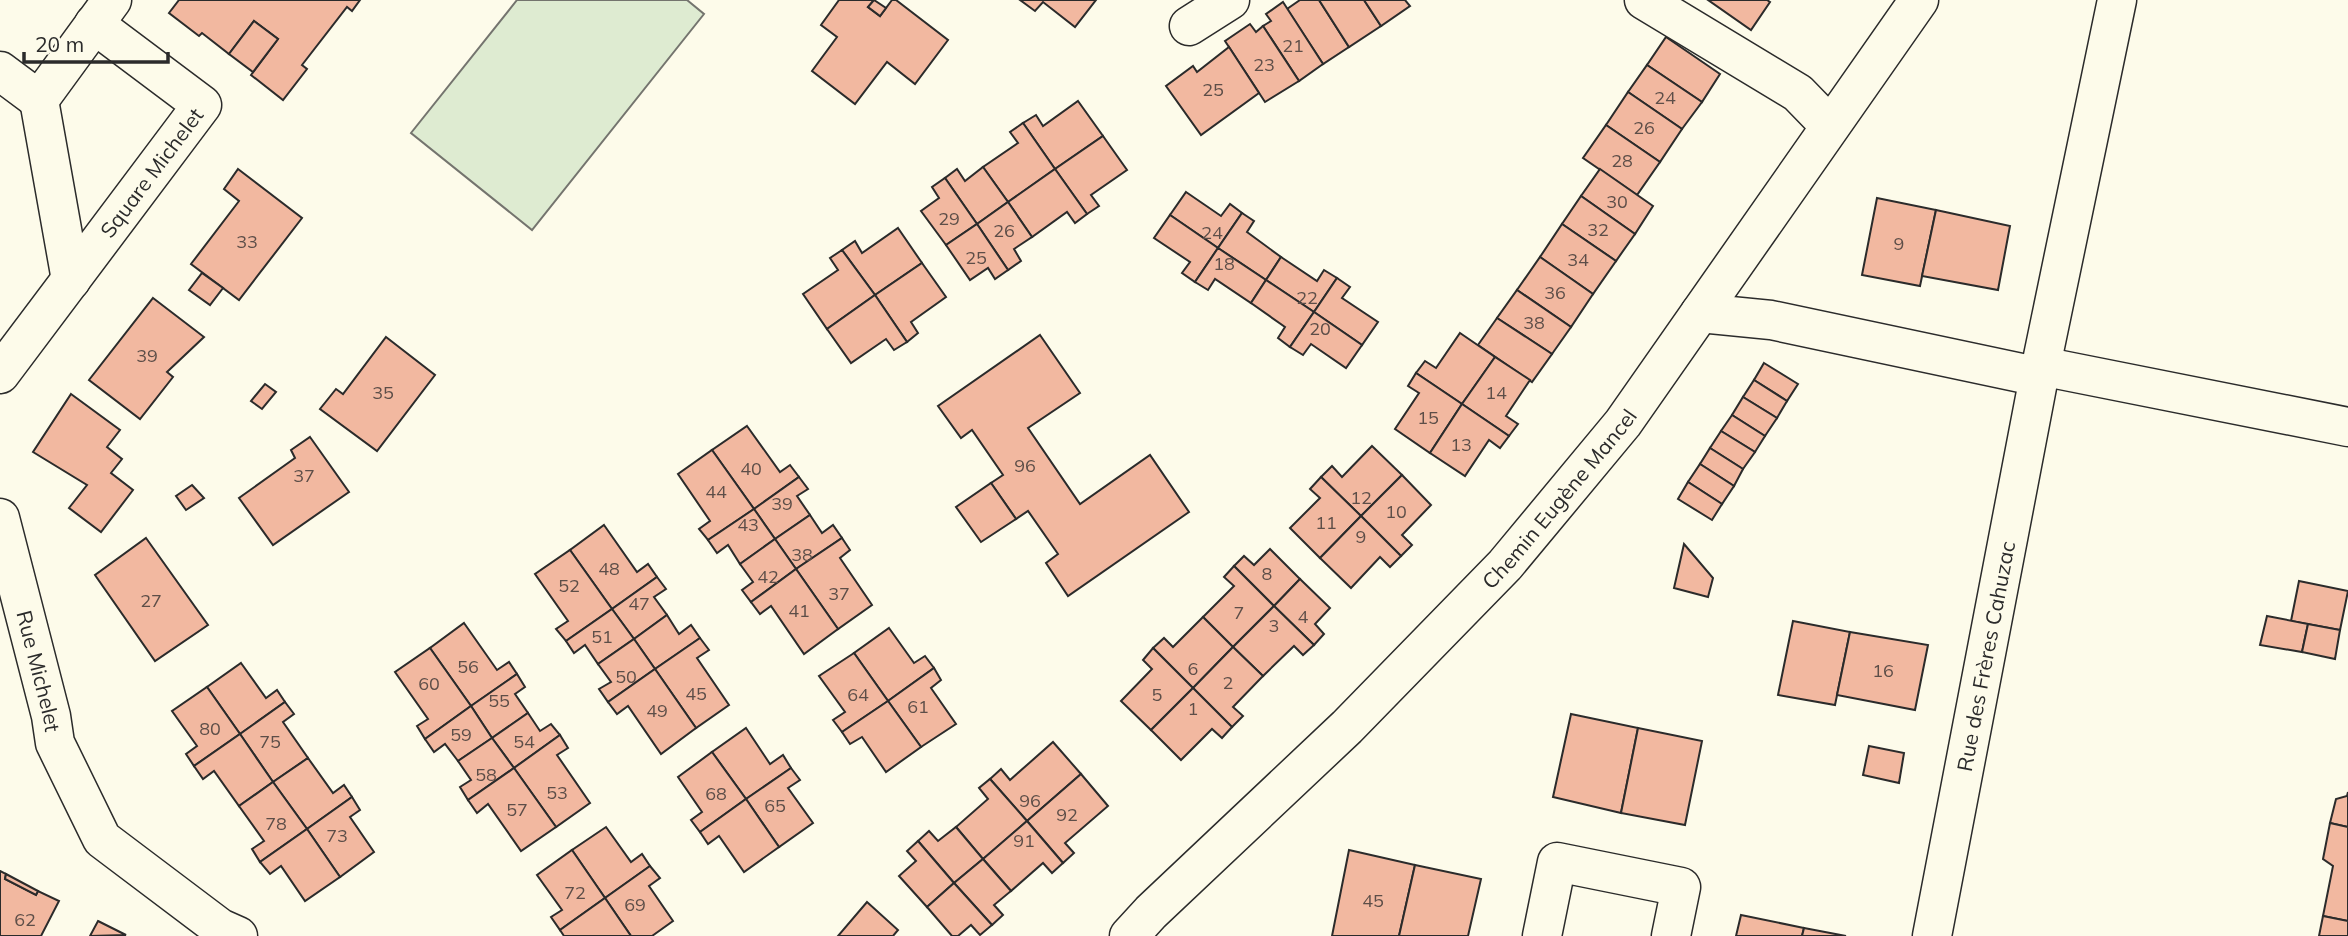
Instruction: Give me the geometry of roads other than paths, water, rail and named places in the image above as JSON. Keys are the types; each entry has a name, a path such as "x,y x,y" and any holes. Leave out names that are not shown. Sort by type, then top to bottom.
{"street":[{"path":"1189,26 1230,0"},
{"path":"1644,0 1798,93 1830,126"},
{"name":"Chemin Eugène Mancel","path":"1129,936 1347,727 1505,565 1623,423 1919,0"},
{"name":"Rue des Frères Cahuzac","path":"1932,936 2040,372 2117,0"},
{"name":"Square Michelet","path":"0,374 71,280 202,105 103,12 39,100 71,280"},
{"path":"0,71 39,100"},
{"path":"1700,313 1770,320 2348,427"},
{"name":"Rue Michelet","path":"0,518 51,716 55,743 102,839 220,928 238,936"},
{"path":"1542,936 1557,862 1681,887 1671,936"}]}
